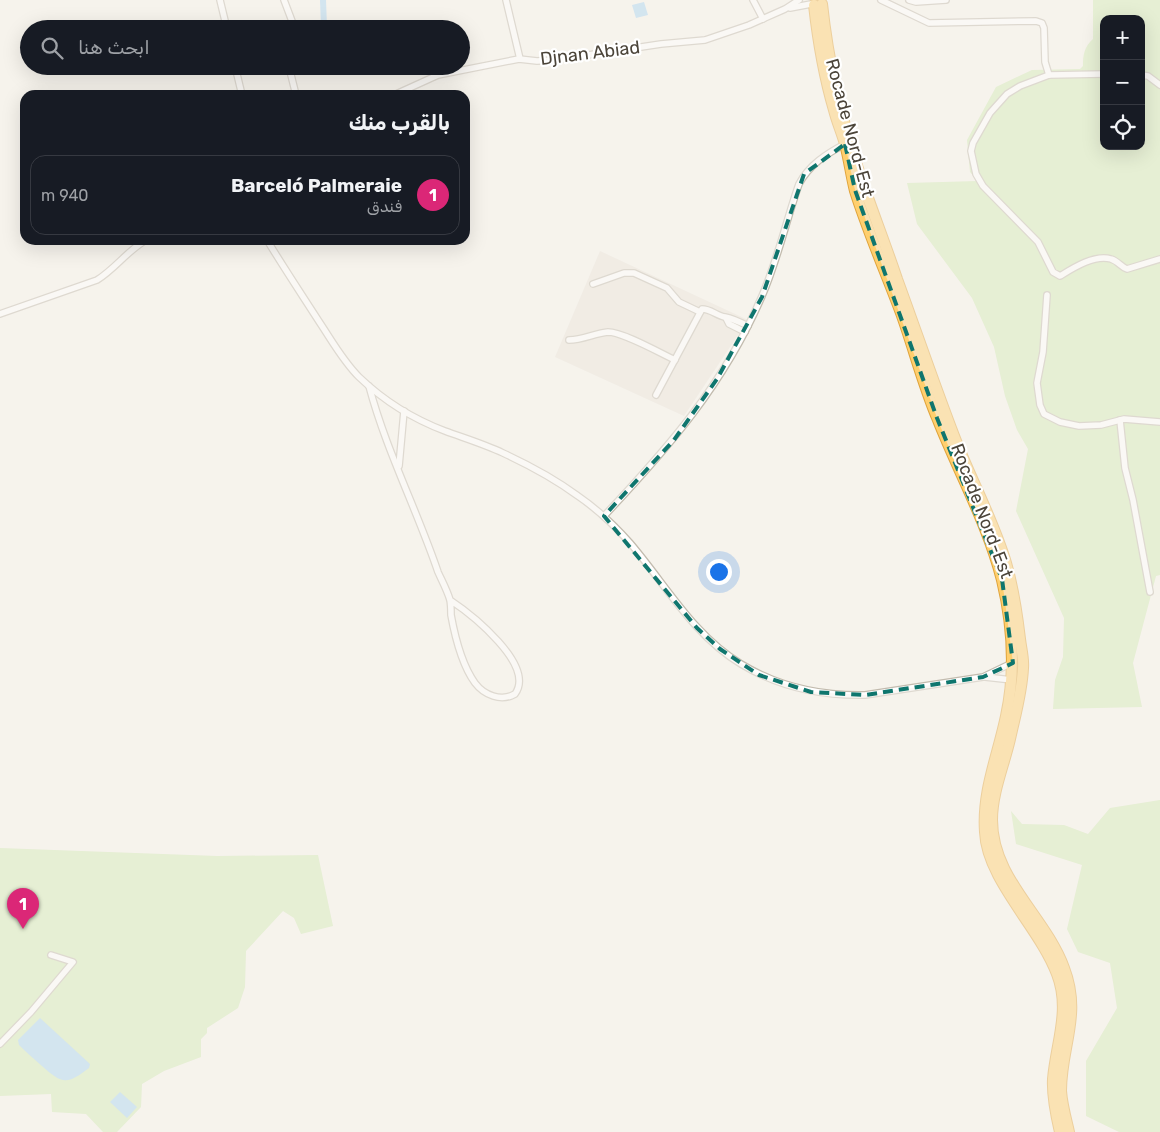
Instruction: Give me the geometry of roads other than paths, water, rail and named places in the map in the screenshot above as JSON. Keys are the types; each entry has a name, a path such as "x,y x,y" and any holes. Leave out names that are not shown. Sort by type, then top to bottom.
{"highway":[{"name":"Rocade Nord-Est","path":"816,3 817,34 826,81 845,144 855,190 903,319 937,418 982,523 1002,579 1009,620 1013,663 1012,680 1006,717 988,784 984,819 985,836 988,851 996,872 1049,956 1062,989 1064,1004 1061,1037 1053,1080 1054,1101 1060,1132"},
{"name":"Rocade Nord-Est","path":"816,3 825,32 837,92 859,171 954,437 985,508 1008,571 1017,613 1024,666 1013,723 994,802 993,835 1001,863 1020,897 1051,941 1064,966 1070,986 1072,998 1071,1028 1061,1092 1069,1132"}],"street":[{"path":"220,0 225,20"},
{"path":"284,0 292,20"},
{"path":"506,0 520,59"},
{"path":"753,0 763,19"},
{"path":"785,9 799,0"},
{"path":"881,0 929,23 1036,21 1042,23 1048,75"},
{"path":"909,0 916,2 946,0"},
{"path":"785,9 816,3"},
{"name":"Djnan Abiad","path":"470,69 520,59 546,61 661,44 698,42 716,37 785,9"},
{"path":"1100,74 1048,75 1020,86 1007,94 990,113 973,143 971,151 976,174 983,186 1038,242 1055,275 1060,276 1100,258 1110,258 1128,269 1160,259"},
{"path":"237,75 241,90"},
{"path":"291,75 295,90"},
{"name":"Djnan Abiad","path":"406,90 443,75"},
{"path":"1145,76 1160,84"},
{"path":"604,516 653,464 718,379 748,326 773,269 799,184 804,174 817,162 845,144"},
{"path":"0,314 97,280 138,245"},
{"path":"270,245 339,352 358,376 369,386 404,411 444,430 503,453 543,473 579,496 604,516 631,544 697,628 730,657 759,675 811,692 846,695 885,692 983,677 1012,680"},
{"path":"593,284 624,273 634,273 667,288 679,302 700,312"},
{"path":"1047,295 1043,352 1037,383 1044,414 1068,424 1101,425 1120,420 1160,422"},
{"path":"656,395 702,309 726,318 732,318 748,326"},
{"path":"726,318 729,324 745,332"},
{"path":"569,340 584,339 604,333 616,333 675,360"},
{"path":"369,386 380,424 450,600 452,616 466,667 474,682 493,696 505,698 515,694 519,682 518,671 514,661 465,610 450,600"},
{"path":"399,469 404,411"},
{"path":"1120,420 1126,475 1133,500 1150,592"},
{"path":"983,677 1013,663"},
{"path":"0,1044 31,1012 73,962 51,955"}],"water":[{"path":"320,0 326,0 327,20 321,20"},
{"path":"644,2 648,15 636,18 632,5"},
{"path":"40,1018 90,1064 89,1068 70,1080 60,1079 49,1072 19,1045 18,1040"},
{"path":"120,1092 137,1107 127,1118 110,1102"}],"place":[{"name":"Barceló Palmeraie","path":"23,929"}]}
